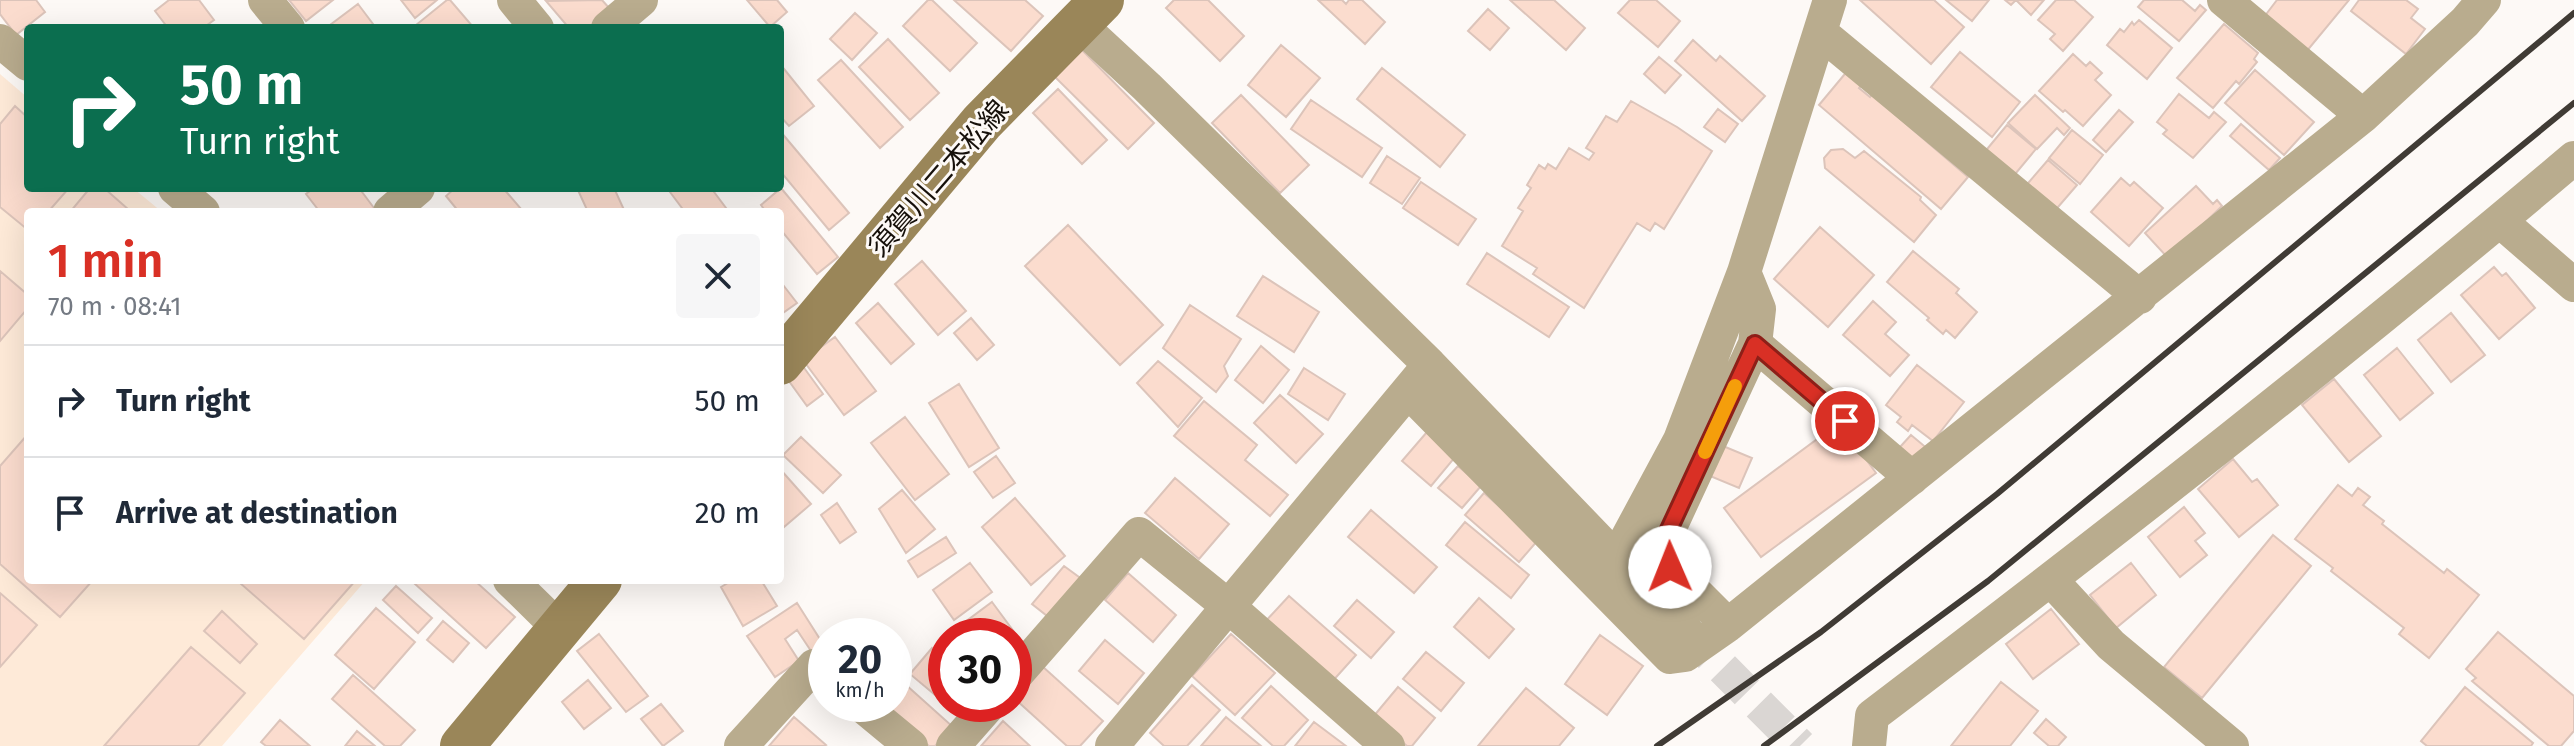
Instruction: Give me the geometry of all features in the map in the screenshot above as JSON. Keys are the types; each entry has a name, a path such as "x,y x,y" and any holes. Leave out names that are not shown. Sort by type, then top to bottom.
{"main road":[{"name":"須賀川二本松線","path":"784,358 982,122 1093,7"},
{"path":"462,746 597,584"}],"street":[{"path":"265,0 285,24"},
{"path":"514,0 534,24"},
{"path":"613,24 641,0"},
{"path":"2224,0 2363,116"},
{"path":"1093,7 1214,152 1430,365 1687,632"},
{"path":"1408,391 1670,657 1685,655 1728,625 2363,116 2466,7"},
{"path":"1616,559 1680,440 1744,272 1825,16 2140,297"},
{"path":"0,41 24,61"},
{"path":"1869,746 1872,716 2051,580 2500,221 2574,158"},
{"path":"180,192 198,208"},
{"path":"395,208 413,192"},
{"path":"2500,221 2574,285"},
{"path":"1728,625 1670,567 1665,538 1755,344 1759,309 1744,272"},
{"path":"1755,344 1912,478"},
{"path":"1112,746 1430,365"},
{"path":"1032,656 1139,534 1228,606 1388,746"},
{"path":"2051,580 2111,645 2232,746"},
{"path":"514,584 559,628"},
{"path":"741,746 808,673"},
{"path":"882,722 911,746"},
{"path":"953,746 974,722"}],"shaded area":[{"path":"0,74 24,95 24,192 138,192 157,208 24,208 24,584 363,584 222,746 0,746"}],"building":[{"path":"0,0 36,0 45,12 30,24 24,24 24,29 16,35 0,14"},
{"path":"169,0 199,0 214,20 208,24 165,24 155,11"},
{"path":"289,0 333,0 306,21"},
{"path":"401,0 437,0 415,18"},
{"path":"450,0 471,24 417,24"},
{"path":"602,0 610,9 593,24 566,24 546,1"},
{"path":"747,0 777,0 787,12 773,24 767,24"},
{"path":"928,0 932,0 977,43 950,71 903,26"},
{"path":"954,0 1025,0 1043,16 1011,51"},
{"path":"1174,0 1208,0 1244,36 1220,61 1166,8"},
{"path":"1318,0 1342,0 1346,4 1349,0 1362,0 1385,22 1365,44"},
{"path":"1510,0 1554,0 1585,28 1566,50"},
{"path":"1630,0 1656,0 1680,21 1658,47 1618,13"},
{"path":"1860,0 1934,0 1964,27 1931,64"},
{"path":"1946,0 1989,0 1972,21"},
{"path":"2016,0 2044,0 2031,15"},
{"path":"2056,0 2074,0 2093,17 2063,51 2050,39 2055,34 2038,20"},
{"path":"2144,0 2182,0 2195,11 2200,5 2206,10 2179,41 2138,7"},
{"path":"2277,0 2349,0 2306,52 2264,17"},
{"path":"2359,0 2406,0 2418,9 2411,18 2425,29 2406,54 2351,11"},
{"path":"358,4 373,24 331,24"},
{"path":"1488,9 1509,28 1490,50 1468,31"},
{"path":"855,13 877,33 852,60 830,39"},
{"path":"2139,20 2172,48 2147,79 2107,45 2120,29 2124,32 2132,22 2134,25"},
{"path":"2224,24 2258,53 2254,59 2257,62 2213,108 2177,78"},
{"path":"888,39 939,93 910,120 859,67"},
{"path":"1693,40 1716,61 1720,56 1765,96 1742,121 1675,61"},
{"path":"1281,45 1320,78 1286,117 1248,85"},
{"path":"1082,50 1154,123 1128,149 1055,77"},
{"path":"1960,52 2020,102 1992,137 1931,87"},
{"path":"2073,54 2086,66 2090,62 2102,73 2095,80 2111,95 2083,126 2039,91"},
{"path":"1659,57 1681,75 1665,93 1644,74"},
{"path":"841,60 903,127 880,148 818,80"},
{"path":"1382,68 1465,135 1440,167 1357,99"},
{"path":"784,69 814,106 789,126 784,120"},
{"path":"1849,69 1864,82 1859,88 1870,97 1875,90 1891,111 1968,177 1941,209 1819,105"},
{"path":"2255,70 2314,122 2284,155 2225,103"},
{"path":"1058,89 1107,140 1082,164 1033,113"},
{"path":"2179,94 2209,118 2214,112 2226,122 2193,158 2163,134 2167,130 2157,122"},
{"path":"1241,95 1309,165 1280,193 1212,123"},
{"path":"2035,95 2070,128 2064,135 2057,128 2037,149 2008,123"},
{"path":"1311,100 1382,148 1362,177 1291,129"},
{"path":"1631,101 1712,151 1664,229 1655,223 1650,231 1637,223 1584,308 1533,274 1537,268 1502,246 1523,211 1518,208 1531,188 1527,185 1539,165 1545,169 1548,164 1556,169 1569,148 1589,160 1594,153 1586,148 1606,116 1617,122"},
{"path":"15,106 24,114 24,192 66,192 52,208 24,208 24,227 0,207 0,124"},
{"path":"1718,109 1738,124 1725,142 1704,127"},
{"path":"2119,110 2133,122 2106,152 2093,140"},
{"path":"2241,124 2280,158 2269,170 2230,136"},
{"path":"2007,125 2036,149 2011,179 1983,154"},
{"path":"2072,130 2103,155 2080,184 2049,158"},
{"path":"784,136 849,213 829,230 784,176"},
{"path":"1843,149 1855,158 1864,151 1921,197 1920,200 1936,215 1914,242 1825,168 1824,158 1831,150"},
{"path":"1387,156 1420,178 1402,204 1370,183"},
{"path":"2048,160 2077,185 2052,214 2023,189"},
{"path":"2121,178 2130,186 2134,182 2163,208 2129,246 2091,212"},
{"path":"1421,182 1476,219 1458,245 1403,208"},
{"path":"2196,186 2213,204 2217,200 2222,206 2168,258 2145,233"},
{"path":"87,192 109,192 127,208 73,208"},
{"path":"362,192 374,208 317,208 306,194"},
{"path":"450,192 506,192 520,208 456,208 446,196"},
{"path":"579,192 616,192 623,208 586,208"},
{"path":"670,192 714,192 726,208 682,208"},
{"path":"776,192 784,192 838,257 817,274 784,234 784,208 763,208 761,205"},
{"path":"1068,225 1163,325 1120,365 1025,266"},
{"path":"1820,227 1874,275 1828,327 1774,279"},
{"path":"1913,251 1959,289 1956,293 1977,312 1955,338 1946,330 1943,334 1887,282"},
{"path":"1487,253 1569,307 1549,337 1467,284"},
{"path":"922,261 966,311 938,335 895,284"},
{"path":"2494,267 2502,276 2506,273 2535,308 2499,339 2461,295"},
{"path":"0,271 24,292 24,313 0,341"},
{"path":"1263,276 1319,312 1294,352 1237,316"},
{"path":"784,286 797,303 784,312"},
{"path":"1873,301 1896,322 1885,334 1909,355 1890,376 1843,335"},
{"path":"878,303 914,344 891,364 856,323"},
{"path":"1190,305 1241,339 1224,366 1228,376 1216,392 1163,348"},
{"path":"2451,313 2485,355 2451,382 2418,340"},
{"path":"971,318 994,345 977,360 954,333"},
{"path":"835,337 876,391 844,415 803,360"},
{"path":"1261,346 1289,370 1263,403 1235,380"},
{"path":"2397,348 2433,393 2400,420 2364,375"},
{"path":"1158,361 1202,398 1178,427 1137,383"},
{"path":"802,365 823,394 807,406 786,377"},
{"path":"1917,365 1964,402 1933,441 1912,425 1908,431 1897,422 1901,417 1886,405"},
{"path":"1304,368 1345,394 1328,420 1288,394"},
{"path":"2334,379 2381,436 2349,462 2302,405"},
{"path":"959,384 999,448 969,467 929,403"},
{"path":"1280,395 1323,434 1296,463 1254,423"},
{"path":"1204,401 1257,445 1245,460 1288,495 1270,516 1174,436"},
{"path":"905,417 949,474 915,500 871,443"},
{"path":"1839,423 1876,473 1761,557 1724,508"},
{"path":"1427,432 1456,456 1431,486 1402,461"},
{"path":"1911,435 1929,450 1917,463 1900,447"},
{"path":"801,437 841,475 823,493 784,454"},
{"path":"24,439 24,584 89,584 60,617 0,564 0,466"},
{"path":"1723,446 1752,458 1739,488 1710,476"},
{"path":"996,456 1015,483 993,498 974,472"},
{"path":"2233,459 2252,482 2257,479 2278,505 2239,537 2198,489"},
{"path":"1458,466 1481,486 1462,508 1438,488"},
{"path":"784,474 811,504 784,527"},
{"path":"1175,478 1229,524 1199,559 1145,513"},
{"path":"2338,485 2352,496 2358,488 2370,497 2363,505 2384,521 2382,524 2444,573 2447,569 2479,595 2429,658 2399,634 2404,628 2295,539"},
{"path":"902,490 935,529 906,553 879,509"},
{"path":"1484,493 1538,540 1519,562 1465,515"},
{"path":"1015,498 1065,556 1031,585 982,527"},
{"path":"837,503 856,532 840,543 821,515"},
{"path":"2184,507 2205,533 2195,541 2207,555 2180,577 2148,537"},
{"path":"1371,510 1437,567 1414,593 1348,537"},
{"path":"1465,522 1529,575 1511,598 1446,545"},
{"path":"2273,535 2311,566 2202,698 2164,667"},
{"path":"946,537 956,553 918,577 908,561"},
{"path":"970,563 992,592 953,618 933,590"},
{"path":"2131,563 2156,595 2116,628 2090,595"},
{"path":"1064,566 1083,580 1051,619 1032,604"},
{"path":"1128,573 1176,615 1153,642 1105,600"},
{"path":"241,584 352,584 304,639"},
{"path":"415,584 478,584 515,617 486,648"},
{"path":"726,584 763,584 777,606 743,626 721,587"},
{"path":"396,586 432,618 418,633 383,600"},
{"path":"0,593 37,625 0,667"},
{"path":"1289,596 1356,655 1330,684 1263,624"},
{"path":"1479,598 1514,629 1489,658 1454,627"},
{"path":"1357,600 1394,632 1371,658 1334,626"},
{"path":"992,602 1004,618 970,618"},
{"path":"797,603 808,620 808,646 797,630 785,639 799,661 775,677 747,636"},
{"path":"376,608 415,642 374,689 335,655"},
{"path":"2051,609 2079,644 2033,679 2006,644"},
{"path":"222,611 257,644 240,663 204,631"},
{"path":"443,621 469,643 453,662 427,640"},
{"path":"2498,632 2574,696 2574,731 2561,746 2549,746 2472,681 2476,678 2466,669"},
{"path":"599,634 648,696 626,712 577,651"},
{"path":"1231,634 1275,673 1235,715 1192,676"},
{"path":"1600,635 1643,666 1607,715 1565,684"},
{"path":"1105,640 1144,673 1118,704 1079,671"},
{"path":"191,647 245,693 198,746 104,746"},
{"path":"1426,652 1464,683 1441,711 1403,679"},
{"path":"928,653 928,689 912,676"},
{"path":"1042,666 1103,721 1080,746 1067,746 1032,714 1032,677"},
{"path":"353,675 415,730 400,746 385,746 332,699"},
{"path":"588,680 611,708 584,729 562,702"},
{"path":"2001,682 2038,711 2010,746 1951,746"},
{"path":"1192,685 1220,710 1187,746 1164,746 1150,733"},
{"path":"1271,686 1308,720 1284,746 1273,746 1242,718"},
{"path":"1398,687 1435,718 1412,746 1407,746 1373,717"},
{"path":"2465,687 2533,743 2531,746 2427,746 2421,741"},
{"path":"1526,688 1574,728 1559,746 1478,746"},
{"path":"912,690 928,705 928,722 947,722 953,727 935,746 929,746 901,722 912,722"},
{"path":"661,704 683,731 663,746 641,719"},
{"path":"794,717 826,745 769,746"},
{"path":"1226,717 1261,746 1201,746"},
{"path":"2046,719 2066,737 2058,746 2049,746 2034,733"},
{"path":"280,720 310,746 266,746 261,742"},
{"path":"1004,722 1030,746 981,746"},
{"path":"1314,722 1346,746 1295,746"},
{"path":"357,731 375,746 345,746"}],"tunnel":[{"path":"1687,632 1800,746"}],"railway":[{"path":"1657,746 1821,632 1997,494 2574,13"},
{"path":"1764,746 1988,581 2574,103"}],"slow traffic":[{"path":"1705,452 1735,386"}],"route":[{"path":"1670,567 1665,538 1755,344 1845,421"}]}
